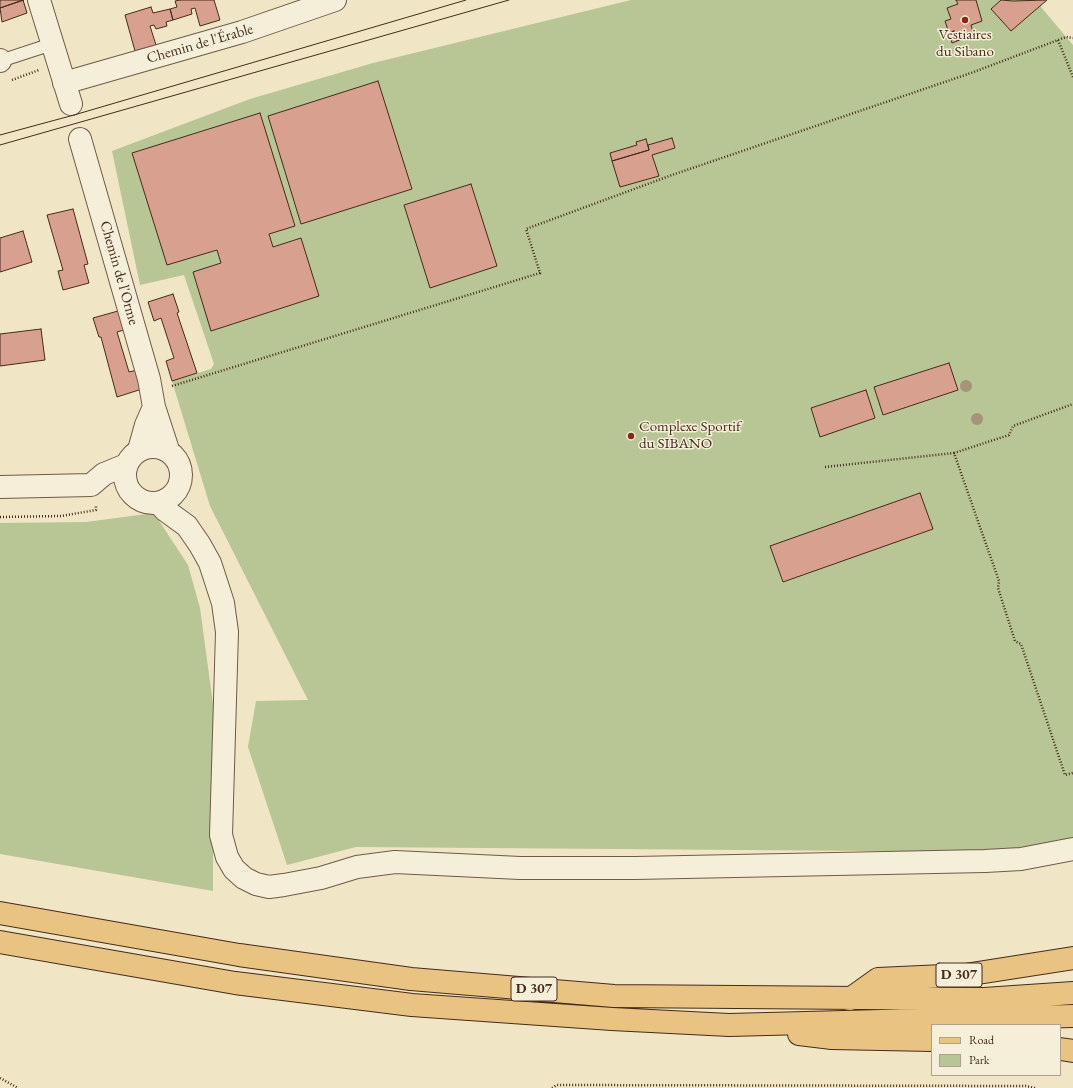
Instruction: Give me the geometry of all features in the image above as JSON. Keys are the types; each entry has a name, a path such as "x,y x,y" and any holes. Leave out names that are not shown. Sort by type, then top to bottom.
{"main road":[{"name":"D 307","path":"0,912 239,955 411,979 614,996 984,999 1073,993"},
{"name":"D 307","path":"0,942 235,983 412,1005 612,1020 729,1025 1073,1016"},
{"name":"D 307","path":"850,999 878,979 965,975 1073,958"},
{"path":"729,1025 832,1038 931,1040"},
{"path":"1061,1049 1073,1051"}],"street":[{"path":"39,0 71,104"},
{"name":"Chemin de l'Érable","path":"58,64 242,32 335,0"},
{"name":"Chemin de l'Orme","path":"80,139 149,379 154,407 168,450"},
{"path":"132,494 125,480 154,407"},
{"path":"0,487 92,485 132,494 140,500 149,503 159,503 166,500 177,491 182,474 176,456 168,450 154,446 104,474 92,485"},
{"path":"177,491 182,499 187,526"},
{"path":"159,503 187,526 210,563 218,582 227,621 221,835 227,857 234,869 256,884 269,887 284,886 321,878 358,867 395,862 520,868 643,868 985,861 1021,859 1073,849"}],"lane":[{"path":"0,61 58,64"}],"path":[{"path":"169,387 540,273 526,229 672,175 972,73 1066,37 1073,38"},
{"path":"1058,40 1073,77"},
{"path":"7,82 58,64"},
{"path":"825,467 954,453 1009,435 1013,426 1073,404"},
{"path":"954,453 999,581 998,588 1015,641 1021,644 1065,775 1073,772"},
{"path":"0,517 61,516 96,510 92,485"},
{"path":"0,1078 18,1088"},
{"path":"552,1088 557,1085 581,1085 1026,1086 1035,1088"}],"green space":[{"name":"Complexe Sportif du SIBANO","path":"631,0 1035,0 1073,45 1073,840 1001,852 356,847 287,865 248,747 256,701 308,700 210,506 172,381 211,369 214,364 184,275 140,285 112,151 250,99 373,63"},
{"path":"154,513 188,565 200,608 213,704 213,891 0,854 0,523 86,522"}],"building":[{"path":"0,0 24,0 0,8"},
{"path":"23,0 27,13 2,22 0,8"},
{"path":"214,0 220,20 200,26 195,8 191,9 192,14 173,20 170,9 177,7 175,1"},
{"name":"Vestiaires du Sibano","path":"956,0 976,0 982,21 971,25 974,35 957,41 954,31 949,33 945,21 951,19 947,8 958,4"},
{"path":"1001,0 1047,0 1011,31 991,9"},
{"path":"151,7 153,13 170,9 173,20 166,22 167,26 156,29 154,25 150,26 156,45 135,51 125,15"},
{"path":"954,31 957,41 952,43 949,33"},
{"path":"378,81 412,189 301,224 268,116"},
{"path":"260,113 295,226 269,234 273,247 301,238 319,296 211,331 193,272 221,263 217,250 167,265 132,153"},
{"path":"672,138 675,148 652,155 659,176 620,187 612,161 649,150 648,145"},
{"path":"646,139 649,150 612,161 610,153 637,145 636,142"},
{"path":"471,184 497,266 430,288 404,205"},
{"path":"73,209 88,264 84,265 89,283 63,290 58,271 63,270 47,215"},
{"path":"23,231 32,262 0,272 0,238"},
{"path":"173,294 179,312 177,313 197,373 172,381 166,361 174,358 161,318 154,321 148,302"},
{"path":"118,311 124,330 117,332 129,372 137,370 142,389 117,397 101,337 99,337 93,318"},
{"path":"41,329 45,360 0,366 0,334"},
{"path":"949,363 958,390 883,415 874,387"},
{"path":"866,390 875,418 820,437 811,408"},
{"path":"920,493 933,529 783,582 770,546"}],"tram line":[{"path":"0,135 74,115 466,0"},
{"path":"0,145 509,0"}],"place":[{"name":"Vestiaires du Sibano","path":"965,20"},
{"name":"Complexe Sportif du SIBANO","path":"631,436"}]}
